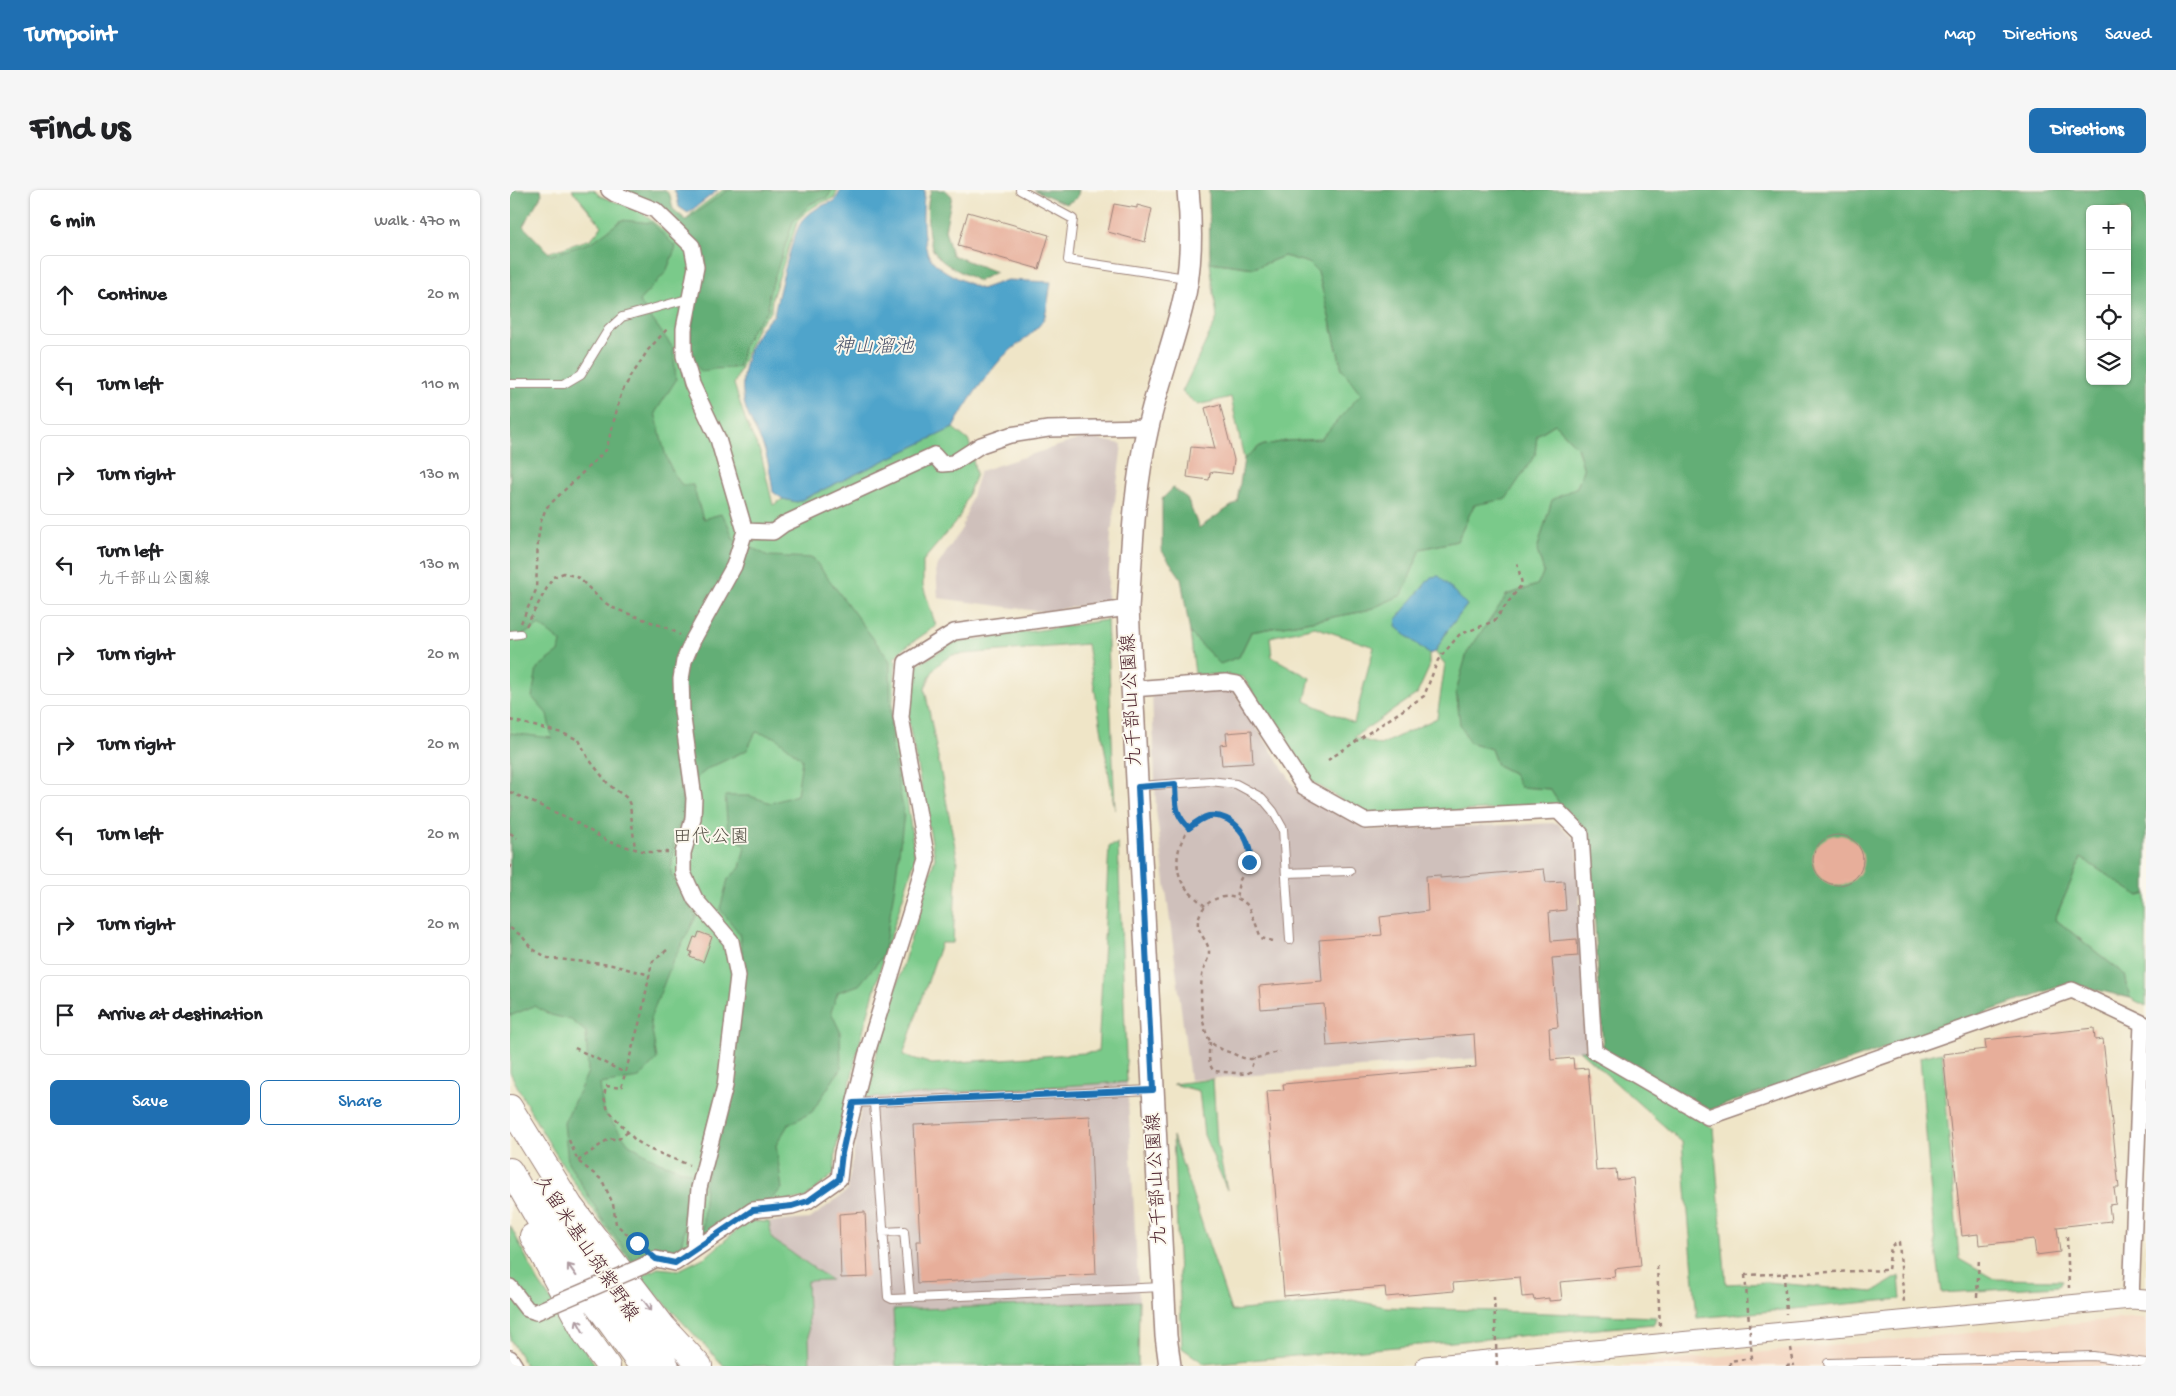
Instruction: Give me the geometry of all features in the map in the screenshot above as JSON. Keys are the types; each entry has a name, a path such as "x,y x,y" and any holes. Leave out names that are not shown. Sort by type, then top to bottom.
{"main road":[{"name":"九千部山公園線","path":"1170,1366 1163,1287 1128,608 1135,498 1148,427 1182,306 1187,278 1192,222 1188,190"},
{"path":"510,1107 572,1206 664,1327 700,1366"},
{"name":"久留米基山筑紫野線","path":"510,1128 520,1152 567,1229 667,1366"},
{"name":"久留米基山筑紫野線","path":"510,1170 552,1243 641,1366"},
{"path":"510,1195 585,1334 608,1366"}],"street":[{"path":"609,190 655,210 692,246 696,267 684,330 684,356 692,384 718,439 745,531 734,566 693,640 684,661 681,679 682,711 694,798 693,819 683,853 683,872 695,899 731,941 738,976 733,1035 725,1086 699,1188 694,1249"},
{"path":"745,531 773,532 784,524 934,455 942,464 952,463 981,445 1010,435 1048,430 1148,427"},
{"path":"510,1287 527,1310 536,1312 650,1262 675,1263 753,1210 792,1206 808,1201 839,1179 842,1153 853,1103 927,859 900,717 906,662 954,632 1128,608"},
{"path":"1132,689 1225,682 1238,684 1304,787 1365,821 1558,811 1581,834 1594,1050 1708,1117 2072,990 2144,1024 2138,1299 1425,1366"},
{"path":"510,1358 515,1366"}],"lane":[{"path":"1020,190 1073,219 1068,260 1187,278"},
{"path":"510,384 564,384 581,374 608,330 622,317 678,300 691,298"},
{"path":"1138,787 1210,781 1236,784 1262,798 1273,811 1283,829 1290,940"},
{"path":"1286,873 1350,871"},
{"path":"853,1103 1153,1090"},
{"path":"874,1103 888,1297 892,1299 1163,1287"},
{"path":"882,1232 904,1231 910,1298"},
{"path":"1828,1363 2093,1356 2146,1364"}],"path":[{"path":"515,635 526,615 536,590 538,539 541,521 546,508 606,450 622,391 648,350 676,320 687,313"},
{"path":"1328,760 1424,696 1438,660 1459,635 1494,621 1522,584 1517,562"},
{"path":"515,635 531,620 543,593 553,577 564,573 579,578 601,600 613,608 693,640"},
{"path":"510,720 562,732 579,740 588,758 609,785 627,798 630,805 636,849"},
{"path":"1175,784 1176,811 1180,819 1189,828"},
{"path":"510,792 570,819 609,842 646,852 683,853"},
{"path":"1205,906 1183,884 1178,867 1180,847 1189,828 1208,816 1218,816 1233,824 1247,839 1251,855 1241,879 1236,898"},
{"path":"510,833 517,838"},
{"path":"1254,1058 1250,1072 1244,1074 1214,1071 1212,1069 1209,1060 1210,1042 1205,1027 1202,998 1202,975 1209,955 1197,924 1205,906 1217,897 1236,898 1247,904 1250,908 1261,938 1273,941"},
{"path":"510,928 522,936 531,948 548,958 612,965 650,975"},
{"path":"667,950 653,961 621,1088 606,1086 604,1097 608,1110 635,1140 651,1150 703,1170"},
{"path":"1210,1042 1215,1046 1247,1059 1280,1051"},
{"path":"575,1048 625,1073"},
{"path":"578,1161 610,1138 617,1140 628,1132"},
{"path":"569,1140 578,1161 602,1180 612,1204 616,1224 650,1262"},
{"path":"2067,1237 2070,1288"},
{"path":"1730,1366 1730,1361 1752,1358 1745,1275 1888,1270 1891,1246 1900,1242 1904,1304"},
{"path":"1977,1297 1978,1258"},
{"path":"1656,1266 1660,1326"},
{"path":"1784,1273 1786,1315"},
{"path":"1494,1297 1497,1366"},
{"path":"1786,1366 1794,1366 1791,1346"}],"shaded area":[{"path":"1086,437 1122,444 1111,534 1107,601 1045,612 938,598 936,568 962,528 980,471"},
{"path":"1232,689 1300,795 1370,830 1557,823 1577,841 1586,1050 1190,1080 1156,810 1152,694"},
{"path":"1127,1082 1139,1301 893,1310 896,1366 810,1366 807,1281 830,1280 772,1239 769,1222 810,1219 847,1191 863,1098"},
{"path":"2129,1318 2146,1319 2146,1366 1616,1366"}],"green space":[{"name":"田代公園","path":"510,190 541,190 542,194 523,226 551,255 592,242 622,220 652,223 676,247 666,272 639,301 673,348 676,380 655,413 664,451 671,468 682,485 693,485 703,519 721,514 727,522 733,538 768,556 813,558 890,661 891,745 904,814 883,956 859,985 838,992 831,1012 840,1031 841,1068 812,1112 788,1125 776,1145 782,1189 769,1201 702,1241 705,1183 733,1077 744,963 739,933 720,909 728,879 740,868 745,846 728,832 725,796 750,796 771,803 797,795 802,759 775,737 756,732 747,750 709,768 681,790 684,818 675,832 671,874 696,917 672,963 650,1019 657,1059 639,1078 600,1084 603,1110 629,1144 657,1161 696,1175 680,1251 633,1261 603,1220 568,1162 564,1123 588,1072 586,1032 571,1020 551,1015 534,1006 510,1016 510,733 552,738 547,714 532,697 537,668 559,652 561,642 540,625 510,642"},
{"name":"田代公園","path":"572,190 594,190 600,196 640,211 674,239 692,213 723,190 837,190 835,198 815,206 798,220 772,298 771,312 758,325 734,384 746,422 761,454 773,505 783,499 797,502 953,428 969,441 976,474 959,518 923,561 923,586 936,626 904,648 894,658 896,661 892,716 904,776 915,859 881,967 856,1057 836,1150 834,1174 805,1198 749,1206 684,1251 667,1257 632,1264 566,1171 510,1072 510,265 591,239 602,226"},
{"path":"623,190 665,190 670,195 673,209 686,220 728,190 832,190 828,197 810,204 793,222 769,294 768,310 753,328 744,345 739,366 702,372 695,364 690,344 701,253"},
{"path":"931,190 945,190 952,196 945,230 952,255 996,272 978,281 949,266 936,255 929,238 928,225 928,207"},
{"path":"1034,190 1079,190 1077,198 1066,204"},
{"path":"1209,190 2146,190 2146,894 2139,896 2081,858 2055,919 2125,975 2130,998 2069,983 1710,1110 1603,1049 1589,832 1561,806 1550,789 1520,787 1513,773 1497,765 1491,749 1469,742 1460,724 1456,691 1467,653 1507,595 1537,585 1544,572 1537,550 1552,500 1577,487 1584,470 1577,447 1555,424 1537,435 1535,455 1506,499 1474,505 1457,541 1421,549 1402,595 1366,611 1251,632 1239,657 1220,664 1190,633 1181,578 1162,551 1162,499 1173,488 1187,498 1199,528 1237,502 1244,459 1260,446 1286,441 1321,439 1361,394 1342,369 1318,272 1309,263 1284,256 1254,268 1210,262"},
{"path":"1284,256 1309,262 1318,272 1342,369 1362,394 1321,439 1286,441 1260,446 1244,459 1231,397 1198,405 1182,392 1217,318 1210,262 1254,268"},
{"path":"1555,424 1577,447 1584,470 1577,487 1552,501 1537,550 1544,572 1537,585 1506,595 1469,742 1491,749 1497,765 1513,773 1520,787 1550,789 1561,806 1368,816 1308,779 1243,677 1195,674 1190,633 1220,663 1239,657 1251,632 1366,611 1401,595 1420,549 1457,541 1474,505 1535,455 1536,436","holes":["1467,605 1447,631 1435,652 1445,664 1437,718 1380,745 1354,737 1417,694 1429,668 1429,654 1397,627","1315,627 1374,647 1354,723 1305,701 1310,678 1272,657 1270,637"]},
{"path":"1107,620 1115,810 1087,644 952,655 938,665 930,677 925,689 957,857 953,943 941,943 903,1055 932,1064 1098,1052 1109,846 1118,844 1127,1082 863,1098 935,858 907,714 914,667 953,643"},
{"path":"2081,858 2139,896 2146,894 2146,1006 2130,998 2125,975 2055,919"},
{"path":"1579,1050 1586,1050 1713,1128 1726,1284 1767,1282 1873,1292 1899,1276 1901,1299 1697,1318 1682,1142"},
{"path":"1942,1052 1959,1259 1994,1279 2062,1280 2059,1286 1942,1293 1934,1235 1920,1057"},
{"path":"1213,1079 1217,1143 1227,1190 1204,1135 1199,1091 1173,1084"},
{"path":"1173,1136 1231,1311 1352,1300 1386,1307 1656,1317 1654,1324 1205,1364 1182,1348"},
{"path":"747,1221 769,1222 772,1239 831,1280 807,1281 810,1366 724,1366 640,1277 658,1268 679,1270 707,1256"},
{"path":"510,1225 538,1281 596,1366 526,1366 510,1339"},
{"path":"1139,1301 1138,1366 896,1366 893,1310"}],"water":[{"path":"674,190 718,190 688,213 679,207"},
{"name":"神山溜池","path":"841,190 925,190 923,226 925,246 931,259 954,276 981,289 1007,280 1051,282 1046,312 1042,322 994,367 981,383 953,428 797,502 783,499 773,492 764,449 746,409 743,397 744,371 747,358 758,334 774,315 798,228 802,221 813,211 835,201"},
{"path":"1439,576 1467,605 1447,631 1435,652 1429,654 1396,627 1397,618 1431,577"}],"building":[{"path":"1114,204 1137,208 1137,205 1152,209 1145,242 1108,232"},
{"path":"968,212 1049,235 1039,269 958,246"},
{"path":"1220,404 1234,460 1232,474 1210,473 1209,480 1187,477 1191,447 1215,449 1205,408"},
{"path":"1251,731 1253,763 1222,765 1220,745 1227,744 1226,733"},
{"path":"1833,835 1843,835 1856,842 1863,855 1863,865 1856,878 1843,885 1833,885 1824,881 1817,874 1813,865 1813,855 1817,846 1824,839"},
{"path":"1544,869 1546,882 1564,881 1566,910 1549,912 1551,941 1577,939 1578,956 1552,958 1558,1027 1549,1028 1551,1060 1573,1058 1574,1069 1588,1068 1596,1171 1616,1169 1617,1180 1633,1178 1641,1266 1614,1269 1615,1277 1560,1282 1562,1300 1549,1301 1549,1298 1534,1300 1533,1296 1522,1297 1520,1277 1453,1283 1454,1291 1386,1297 1385,1287 1284,1296 1267,1091 1284,1090 1283,1084 1476,1067 1474,1034 1327,1046 1324,1004 1261,1009 1259,986 1322,981 1319,940 1382,935 1380,917 1428,911 1426,876 1440,875 1440,878"},
{"path":"699,932 712,937 703,962 690,957 692,952 689,951 694,937 697,938"},
{"path":"2094,1028 2095,1040 2103,1039 2119,1188 2114,1188 2116,1204 2109,1205 2111,1221 2057,1227 2060,1252 2036,1255 2034,1239 1979,1245 1978,1234 1962,1236 1943,1054 1986,1049 1985,1040"},
{"path":"1090,1116 1096,1274 918,1283 916,1242 920,1242 914,1125"},
{"path":"865,1212 868,1277 841,1278 839,1214"}],"route":[{"path":"637,1243 656,1259 675,1263 753,1210 792,1206 808,1201 839,1179 842,1153 853,1103 1153,1090 1138,787 1175,784 1176,811 1180,819 1189,828 1208,816 1218,816 1229,821 1247,839 1251,855 1249,862"}]}
